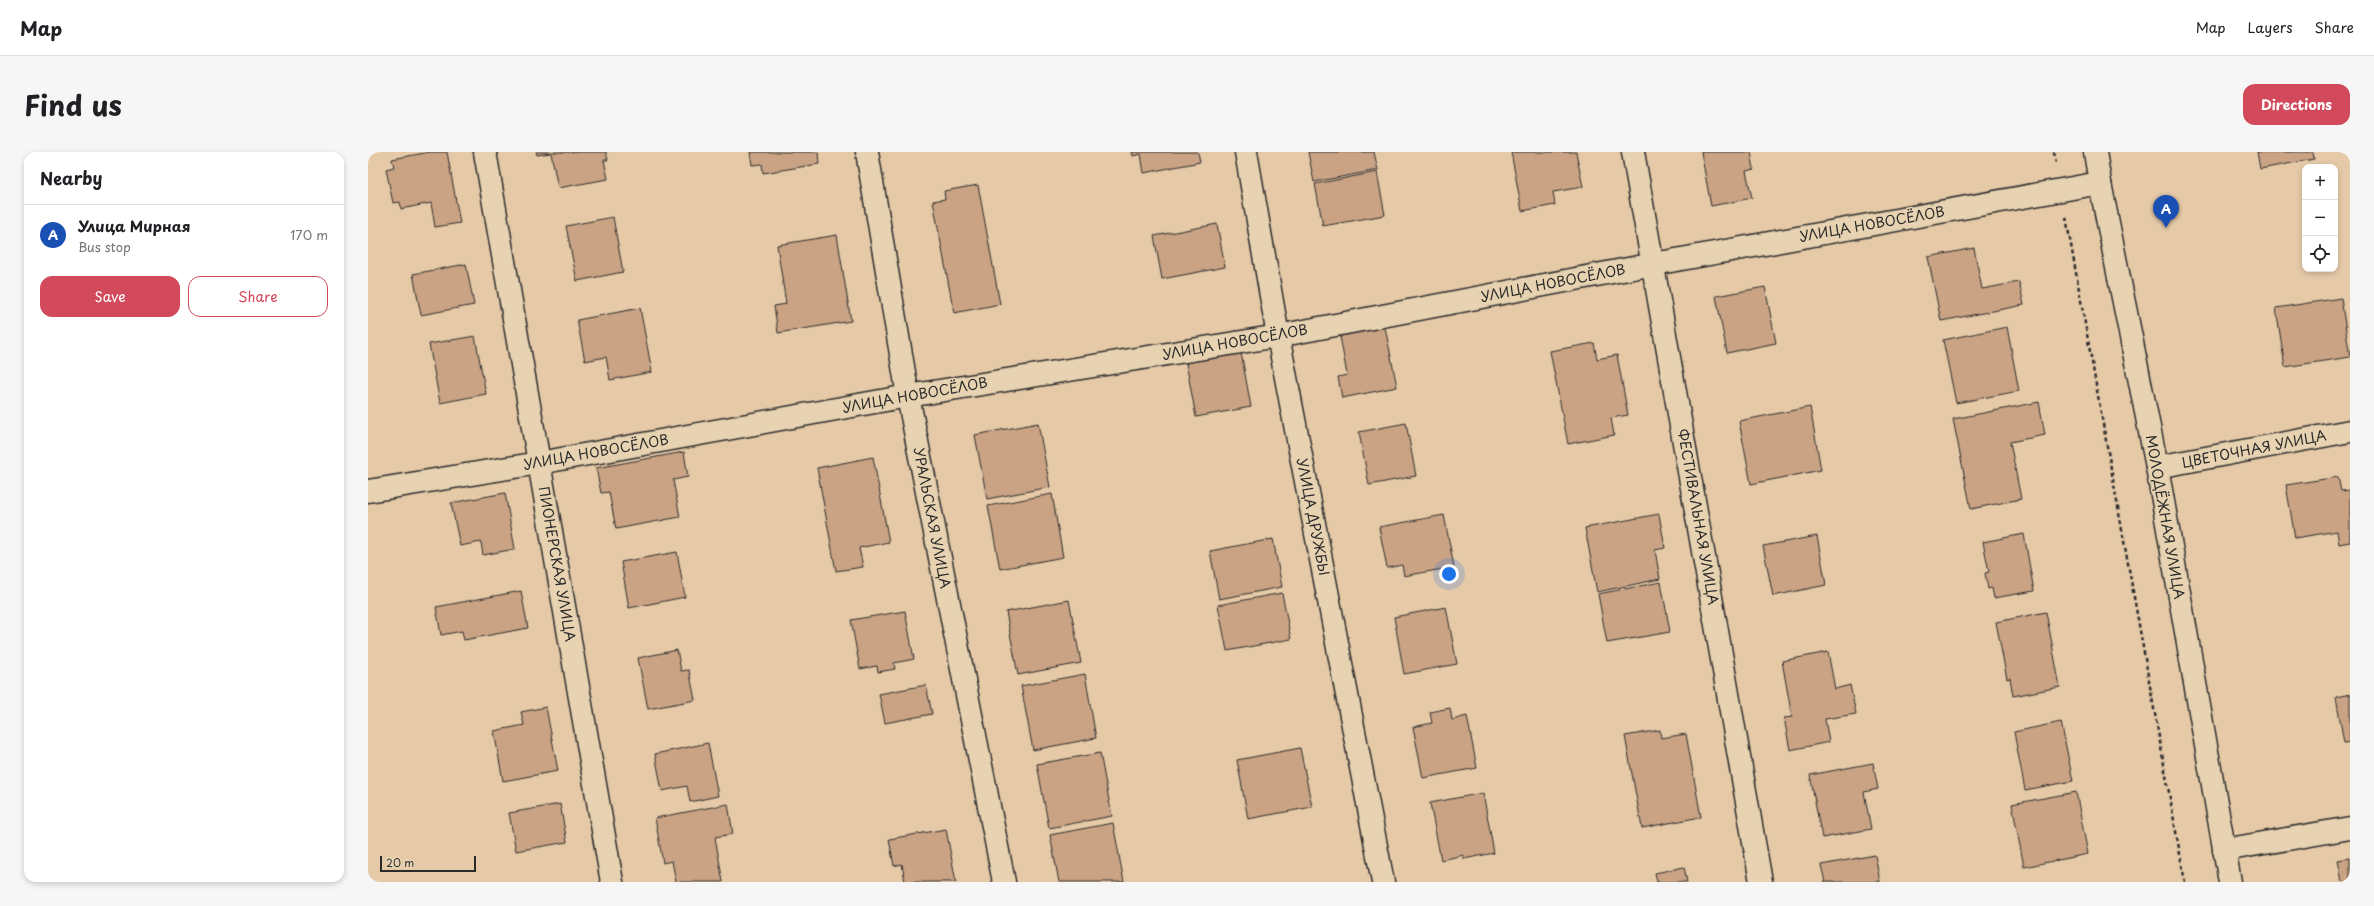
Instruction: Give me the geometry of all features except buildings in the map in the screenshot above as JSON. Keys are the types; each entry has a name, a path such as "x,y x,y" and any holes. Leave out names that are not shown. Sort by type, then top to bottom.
{"street":[{"name":"ПИОНЕРСКАЯ УЛИЦА","path":"485,152 612,882"},
{"name":"УРАЛЬСКАЯ УЛИЦА","path":"867,152 908,396 1004,882"},
{"name":"УЛИЦА ДРУЖБЫ","path":"1246,152 1278,336 1383,882"},
{"name":"ФЕСТИВАЛЬНАЯ УЛИЦА","path":"1633,152 1654,264 1761,882"},
{"name":"МОЛОДЁЖНАЯ УЛИЦА","path":"2095,152 2157,467 2230,882"},
{"name":"УЛИЦА НОВОСЁЛОВ","path":"368,491 539,463 908,396 1278,336 1654,264 2100,183"},
{"name":"ЦВЕТОЧНАЯ УЛИЦА","path":"2157,467 2350,431"},
{"path":"2224,850 2350,828"}],"path":[{"path":"2054,152 2185,882"}],"place":[{"name":"Улица Мирная","path":"2166,228"}]}
